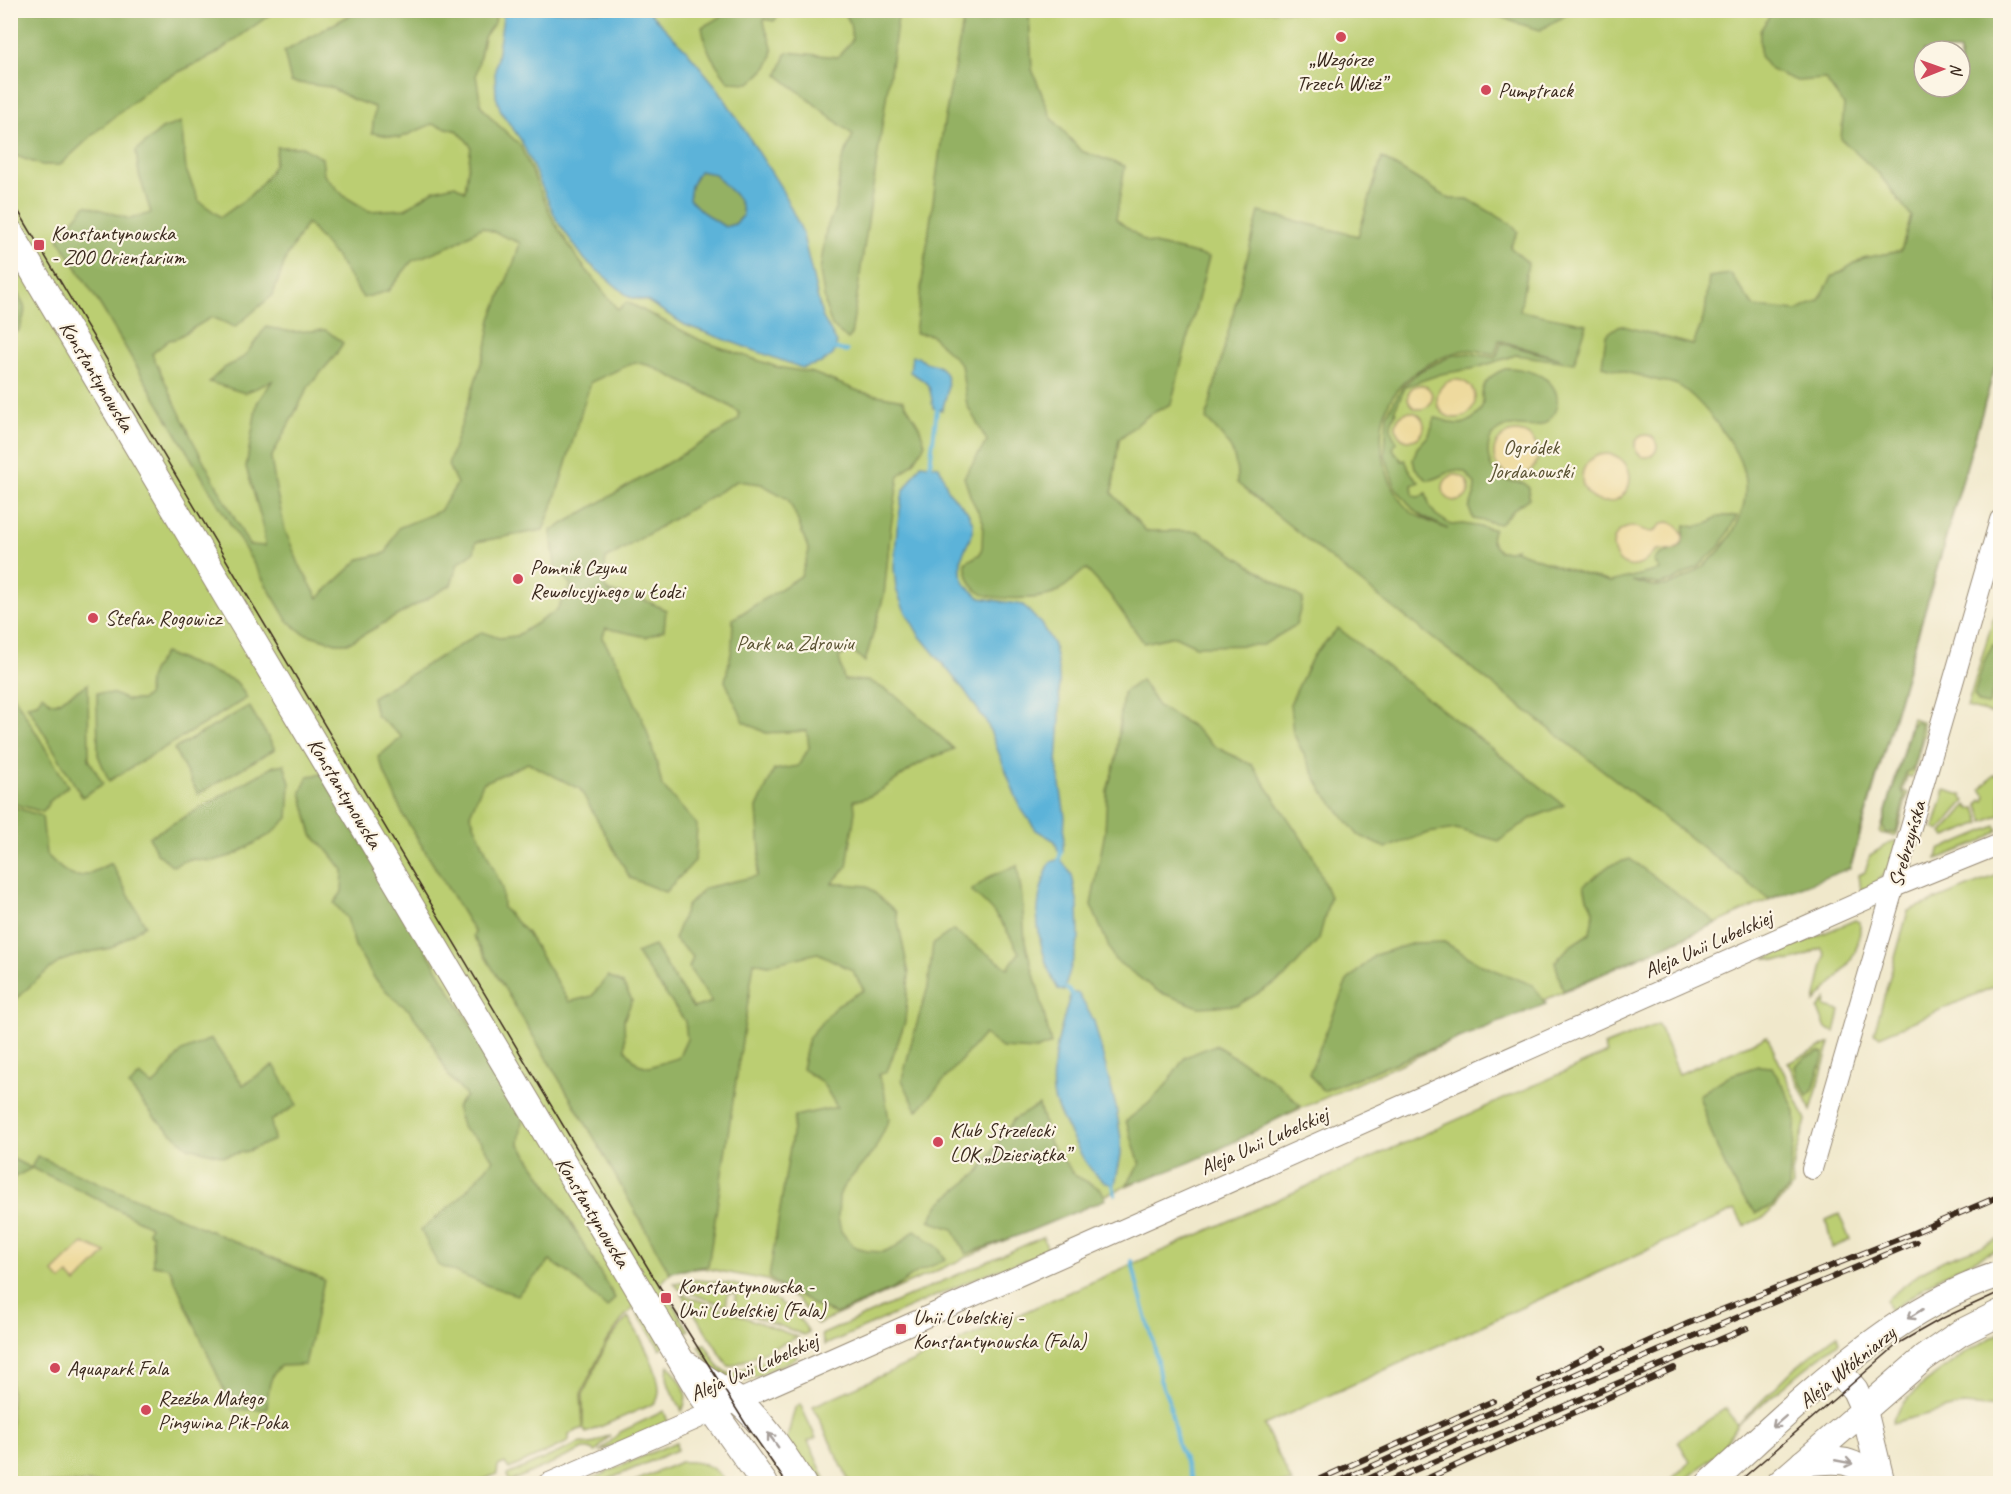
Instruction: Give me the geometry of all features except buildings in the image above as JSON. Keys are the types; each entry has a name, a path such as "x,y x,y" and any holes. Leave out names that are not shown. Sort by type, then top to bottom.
{"main road":[{"name":"Konstantynowska","path":"10,232 678,1356 712,1412 765,1484"},
{"name":"Aleja Włókniarzy","path":"1709,1484 1870,1344 1925,1308 1967,1287 2001,1274"},
{"name":"Aleja Włókniarzy","path":"1779,1484 1935,1349 1969,1328 2001,1313"},
{"name":"Konstantynowska","path":"678,1356 696,1373 738,1401 765,1429 803,1484"},
{"path":"1838,1370 1855,1390 1864,1410 1880,1484"},
{"path":"1803,1463 1844,1460 1858,1466 1880,1484"}],"street":[{"name":"Srebrzyńska","path":"1812,1169 2001,520"},
{"name":"Aleja Unii Lubelskiej","path":"547,1484 1894,887 2001,844"}],"green space":[{"path":"1022,10 1029,13 1032,69 1051,117 1081,151 1125,166 1116,219 1146,242 1209,257 1171,404 1149,415 1119,439 1112,493 1146,531 1197,531 1303,599 1296,625 1263,645 1196,646 1175,636 1144,643 1109,594 1086,569 1057,592 1030,598 985,595 973,586 969,579 965,563 980,554 983,521 971,498 964,477 987,441 967,405 961,364 931,335 915,333 943,128 965,11"},
{"path":"10,11 275,11 214,55 158,82 98,130 60,165 41,165 11,154"},
{"name":"Park na Zdrowiu","path":"11,11 2000,11 2000,351 1852,863 817,1324 798,1300 767,1280 703,1268 673,1271 660,1284 689,1330 660,1349 634,1308 625,1316 606,1342 581,1394 583,1427 583,1394 607,1343 628,1317 656,1373 659,1395 655,1403 586,1433 583,1428 569,1434 569,1440 566,1443 509,1469 505,1463 498,1466 497,1474 475,1483 11,1483"},
{"path":"357,11 497,11 495,22 484,37 476,75 481,106 520,145 554,222 577,258 618,310 627,302 702,341 777,367 813,373 861,392 903,400 919,426 925,444 914,462 899,476 884,595 865,662 852,650 839,657 844,680 870,681 898,697 954,749 912,768 870,796 854,800 855,811 847,867 832,883 867,886 896,912 909,974 905,1022 887,1072 878,1075 884,1089 889,1120 874,1151 843,1187 839,1196 838,1218 841,1231 854,1246 867,1251 883,1252 897,1246 915,1230 939,1248 946,1260 919,1271 893,1289 836,1314 813,1305 769,1278 795,1116 837,1107 822,1082 802,1069 809,1037 837,1005 864,990 852,970 818,953 768,965 754,962 708,1266 669,1272 592,1134 403,815 378,757 402,737 376,715 372,697 482,632 499,638 516,636 556,611 571,585 555,566 551,531 717,434 739,419 739,413 728,405 651,366 635,362 591,382 557,494 543,530 476,542 474,552 458,563 451,585 349,643 336,643 303,633 287,620 58,238 86,205 130,219 151,213 139,174 136,151 162,129 181,122 186,170 199,201 221,217 243,201 269,174 274,164 277,147 302,147 322,158 324,175 344,196 369,211 405,209 434,190 455,185 465,191 471,146 458,131 432,124 400,138 372,133 375,107 354,100 330,87 291,82 284,52","holes":["307,223 337,258 363,298 388,291 412,261 454,244 482,227 520,243 491,319 486,348 448,465 457,484 440,511 398,528 386,553 360,559 318,598 299,564 285,530 271,458 309,386 343,343 326,330 292,332 266,327 244,357 224,368 209,382 245,393 272,381 257,403 246,467 263,525 265,546 249,545 193,441 152,354 169,340 175,339 212,317 235,327 273,295 286,258","737,481 761,484 788,499 809,551 801,576 733,619 732,649 725,681 744,722 766,733 807,731 809,748 798,766 774,770 757,808 760,852 757,876 705,888 687,906 674,939 693,957 689,968 712,1002 693,1008 654,946 636,953 685,1021 687,1039 678,1058 649,1067 638,1064 625,1049 624,1020 632,1000 623,984 608,976 592,996 569,1002 527,933 503,908 502,888 470,814 483,783 528,763 580,789 630,878 665,892 695,861 697,825 662,786 646,728 620,667 602,638 606,628 646,637 664,630 666,610 638,597 609,592 602,583 606,559"]},
{"path":"727,11 799,11 781,13 774,21 764,19 772,47 771,59 766,68 750,83 729,82 708,50 702,27"},
{"path":"841,11 899,11 851,336 848,339 832,326 826,308 820,271 826,230 836,206 841,163 853,135 778,75 787,52 838,57 852,40 849,20"},
{"path":"1486,11 1573,11 1540,30"},
{"path":"1755,11 2000,11 2000,350 1850,868 1769,899 1346,571 1237,483 1236,462 1230,447 1206,419 1259,212 1358,236 1382,158 1450,199 1468,199 1511,224 1518,232 1510,247 1528,263 1520,311 1587,324 1574,363 1516,355 1476,368 1441,374 1406,386 1394,411 1396,412 1391,427 1396,442 1393,449 1402,461 1405,460 1411,473 1419,482 1412,485 1413,495 1417,497 1426,493 1430,507 1436,515 1451,525 1463,524 1494,529 1492,540 1499,551 1510,551 1516,548 1515,550 1560,567 1610,582 1660,570 1654,561 1663,553 1682,546 1685,525 1695,527 1709,523 1719,516 1737,516 1721,545 1699,566 1673,581 1659,584 1632,581 1652,586 1666,586 1700,568 1723,547 1739,520 1745,490 1741,464 1736,452 1710,415 1681,387 1602,366 1606,335 1620,325 1693,345 1705,314 1709,277 1731,274 1754,307 1797,311 1819,300 1832,277 1863,258 1901,251 1911,216 1879,174 1841,139 1844,105 1825,79 1797,81 1771,70 1760,56 1760,31 1770,15","holes":["1499,340 1560,359 1501,343 1496,358 1469,353 1453,355 1420,371 1403,386 1387,414 1385,455 1395,487 1412,508 1423,517 1448,529 1424,520 1411,512 1395,492 1390,481 1382,451 1381,434 1389,404 1407,379 1437,360 1460,351 1474,350 1495,354"]},
{"path":"699,171 715,173 737,197 743,216 735,224 725,227 702,212 689,199 691,186"},
{"path":"10,282 25,311 18,332 15,327 11,327"},
{"path":"1508,368 1542,376 1555,390 1557,401 1554,412 1543,424 1530,427 1504,427 1497,431 1490,442 1488,455 1492,468 1497,474 1507,480 1524,483 1529,488 1529,498 1514,509 1500,524 1473,519 1469,508 1474,496 1475,484 1465,472 1450,471 1438,478 1427,480 1415,468 1413,460 1417,448 1429,435 1435,418 1459,424 1470,420 1482,407 1485,385 1495,374"},
{"path":"2000,613 2000,716 1967,707 1994,616"},
{"path":"1338,628 1564,805 1532,818 1499,841 1456,829 1428,833 1386,848 1358,835 1322,790 1293,733 1290,704 1313,656"},
{"path":"2000,644 2000,674 1989,704 1979,703 1974,695 1984,663 1993,645"},
{"path":"164,653 235,681 247,698 109,781 98,755 97,693 114,694 127,700 141,700 148,693 152,671"},
{"path":"1141,680 1158,706 1192,726 1216,747 1252,765 1312,854 1330,897 1319,939 1284,978 1238,1005 1199,1007 1159,992 1114,959 1091,905 1105,832 1107,791 1116,759 1123,693"},
{"path":"88,684 89,759 103,784 82,797 27,705 37,703 42,695 56,703"},
{"path":"11,691 68,786 49,802 43,812 11,803"},
{"path":"249,706 275,749 198,794 174,749"},
{"path":"1912,718 1922,721 1924,734 1912,777 1907,776 1903,791 1908,793 1897,834 1893,836 1880,833"},
{"path":"1916,721 1920,723 1921,741 1912,770 1906,772 1901,790 1905,796 1896,832 1886,833 1883,827 1885,816 1911,725"},
{"path":"284,764 290,783 288,818 271,834 234,855 213,861 190,859 173,866 157,853 149,837 274,766"},
{"path":"322,774 523,1114 519,1143 558,1201 615,1298 607,1308 569,1273 550,1261 517,1295 438,1265 421,1230 459,1199 493,1160 480,1141 463,1129 456,1107 466,1096 449,1076 429,1037 409,1010 393,998 375,979 355,946 347,918 334,903 342,892 343,870 312,835 301,792 308,776"},
{"path":"1994,775 2000,776 2000,815 1984,822 1978,805 1982,800 1984,801 1986,796 1981,789"},
{"path":"1945,790 1962,795 1965,801 1939,831 1934,827"},
{"path":"1967,805 1970,809 1976,808 1981,823 1946,837 1942,833"},
{"path":"11,806 42,816 46,854 70,874 82,876 111,863 145,925 111,948 61,961 11,1003"},
{"path":"1996,826 1998,830 1981,842 1937,859 1939,850"},
{"path":"1893,841 1898,842 1887,872 1877,882 1861,891 1859,875 1865,872 1870,855"},
{"path":"1630,859 1717,923 1563,991 1555,962 1570,946 1590,933 1594,910 1587,898 1584,885 1610,865"},
{"path":"1017,865 1025,942 1051,1044 1036,1050 1002,1048 984,1034 917,1111 902,1080 928,987 933,944 953,930 1008,968 1019,953 999,919 971,891 989,877"},
{"path":"2000,874 2000,984 1880,1036 1874,1033 1908,911"},
{"path":"1855,920 1860,922 1860,935 1853,957 1815,1002 1825,955 1821,948 1790,960 1766,958"},
{"path":"1444,942 1482,965 1533,985 1546,1004 1323,1091 1309,1074 1347,981 1375,955 1414,943"},
{"path":"1826,999 1825,1007 1840,1011 1835,1032 1826,1029 1818,1009"},
{"path":"1658,1024 1679,1074 1767,1036 1806,1120 1792,1173 1793,1187 1766,1216 1744,1226 1735,1210 1264,1425 1292,1483 850,1483 813,1406 1607,1053 1604,1046"},
{"path":"211,1039 243,1085 274,1065 297,1105 271,1121 274,1140 248,1151 224,1156 188,1147 156,1119 129,1086 140,1075 153,1086 182,1051"},
{"path":"1830,1043 1811,1111 1788,1063"},
{"path":"1215,1045 1276,1082 1301,1106 1195,1160 1127,1184 1140,1164 1126,1121 1149,1103 1166,1085 1185,1057"},
{"path":"1819,1052 1824,1054 1813,1090 1807,1096 1795,1066"},
{"path":"1758,1066 1772,1067 1791,1102 1796,1123 1789,1188 1771,1207 1756,1213 1728,1173 1699,1095 1728,1076"},
{"path":"1039,1105 1050,1144 1076,1176 1101,1189 1106,1199 1025,1233 966,1254 953,1229 929,1221 940,1203 978,1173 1014,1119"},
{"path":"37,1156 324,1280 305,1365 280,1366 276,1370 269,1386 267,1409 233,1410 170,1270 167,1267 153,1265 152,1234 148,1232 150,1226 32,1168 11,1179 11,1158 31,1168"},
{"path":"1839,1214 1850,1240 1832,1248 1826,1220"},
{"path":"1043,1237 1049,1252 983,1275 825,1345 821,1335"},
{"path":"2000,1239 2000,1248 1939,1277 1890,1311 1886,1300 1923,1271 1944,1260"},
{"path":"693,1280 727,1283 758,1291 787,1307 809,1332 804,1335 734,1309 736,1293 728,1293 726,1306 679,1289 674,1283"},
{"path":"682,1294 798,1337 728,1366"},
{"path":"2000,1333 2000,1408 1963,1405 1892,1423 1897,1412 1908,1399 1938,1372"},
{"path":"1837,1335 1839,1342 1737,1425 1799,1364"},
{"path":"703,1344 720,1369 730,1374 792,1348 797,1358 745,1380 725,1380 717,1375 710,1365 699,1346"},
{"path":"669,1365 681,1381 685,1392 686,1398 682,1411 668,1383"},
{"path":"800,1404 816,1438 808,1441 827,1483 817,1483 786,1442 795,1408"},
{"path":"1726,1408 1737,1425 1721,1450 1682,1483 1667,1483 1690,1462 1678,1441"},
{"path":"664,1411 668,1422 600,1452 620,1432"},
{"path":"610,1435 596,1452 584,1449 509,1482 507,1475 580,1443 591,1444"},
{"path":"676,1442 677,1450 600,1483 582,1483"},
{"path":"680,1462 706,1465 717,1472 726,1483 631,1483"}],"sand":[{"path":"1456,380 1470,385 1475,399 1470,413 1456,418 1442,413 1437,399 1442,385"},
{"path":"1420,385 1428,389 1432,397 1428,405 1420,409 1412,405 1408,397 1412,389"},
{"path":"1410,412 1420,416 1424,426 1420,436 1410,440 1400,436 1396,426 1400,416"},
{"path":"1516,432 1531,439 1538,454 1531,469 1516,476 1501,469 1494,454 1501,439"},
{"path":"1642,435 1650,435 1657,442 1657,450 1650,457 1642,457 1635,450 1635,442"},
{"path":"1601,454 1611,454 1626,464 1630,478 1626,492 1620,498 1611,502 1601,502 1586,492 1582,483 1582,473 1592,458"},
{"path":"1456,475 1465,479 1469,488 1465,497 1456,501 1447,497 1443,488 1447,479"},
{"path":"1668,522 1677,526 1682,533 1682,542 1676,549 1657,550 1639,565 1623,564 1618,559 1613,546 1619,532 1633,527 1653,532 1663,523"},
{"path":"83,1243 106,1253 76,1283 68,1275 61,1281 53,1272"}],"water":[{"path":"504,11 648,11 687,51 719,90 780,186 802,231 822,316 837,343 833,355 821,363 802,368 685,325 647,301 629,297 585,260 557,221 521,140 501,112 496,96 495,71","holes":["699,171 715,174 737,197 742,208 743,216 735,224 725,227 702,212 689,199 691,186"]},
{"path":"912,356 936,365 945,373 948,385 942,410 933,408 928,386 922,379 910,372"},
{"path":"921,464 939,466 949,492 967,511 973,523 973,532 961,558 961,573 965,584 980,598 1023,605 1041,624 1054,645 1059,676 1060,718 1057,764 1065,817 1063,851 1058,851 1055,841 1036,830 1020,807 987,723 965,691 919,635 896,589 894,567 903,492"},
{"path":"1062,861 1072,875 1078,905 1079,939 1064,991 1058,989 1049,971 1038,927 1039,896 1042,885 1050,862"},
{"path":"1078,993 1094,1021 1116,1107 1121,1155 1115,1185 1103,1181 1085,1162 1061,1117 1053,1094 1053,1066 1056,1051 1070,996"}],"waterway":[{"path":"835,349 847,351"},
{"path":"930,465 937,409"},
{"path":"1059,860 1061,851"},
{"path":"1066,988 1072,994"},
{"path":"1113,1185 1115,1194"},
{"path":"1132,1261 1178,1445 1193,1481"}],"tram line":[{"path":"10,197 651,1273 747,1426 787,1484"},
{"path":"1736,1484 1899,1343 1941,1319 2000,1292"}],"railway":[{"path":"1333,1484 1689,1323 2000,1196"},
{"path":"1357,1484 1545,1399 1916,1242"},
{"path":"1382,1484 1747,1328"},
{"path":"1540,1380 1604,1348"},
{"path":"1415,1484 1674,1368"},
{"path":"1309,1484 1493,1401"}],"place":[{"name":"„Wzgórze Trzech Wież”","path":"1341,37"},
{"name":"Pumptrack","path":"1486,90"},
{"name":"Konstantynowska - ZOO Orientarium","path":"39,245"},
{"name":"Pomnik Czynu Rewolucyjnego w Łodzi","path":"518,579"},
{"name":"Stefan Rogowicz","path":"93,618"},
{"name":"Klub Strzelecki LOK „Dziesiątka”","path":"938,1142"},
{"name":"Konstantynowska - Unii Lubelskiej (Fala)","path":"666,1298"},
{"name":"Unii Lubelskiej - Konstantynowska (Fala)","path":"901,1329"},
{"name":"Aquapark Fala","path":"55,1368"},
{"name":"Rzeźba Małego Pingwina Pik-Poka","path":"146,1410"}],"park label":[{"name":"Ogródek Jordanowski","path":"1531,459"}]}
